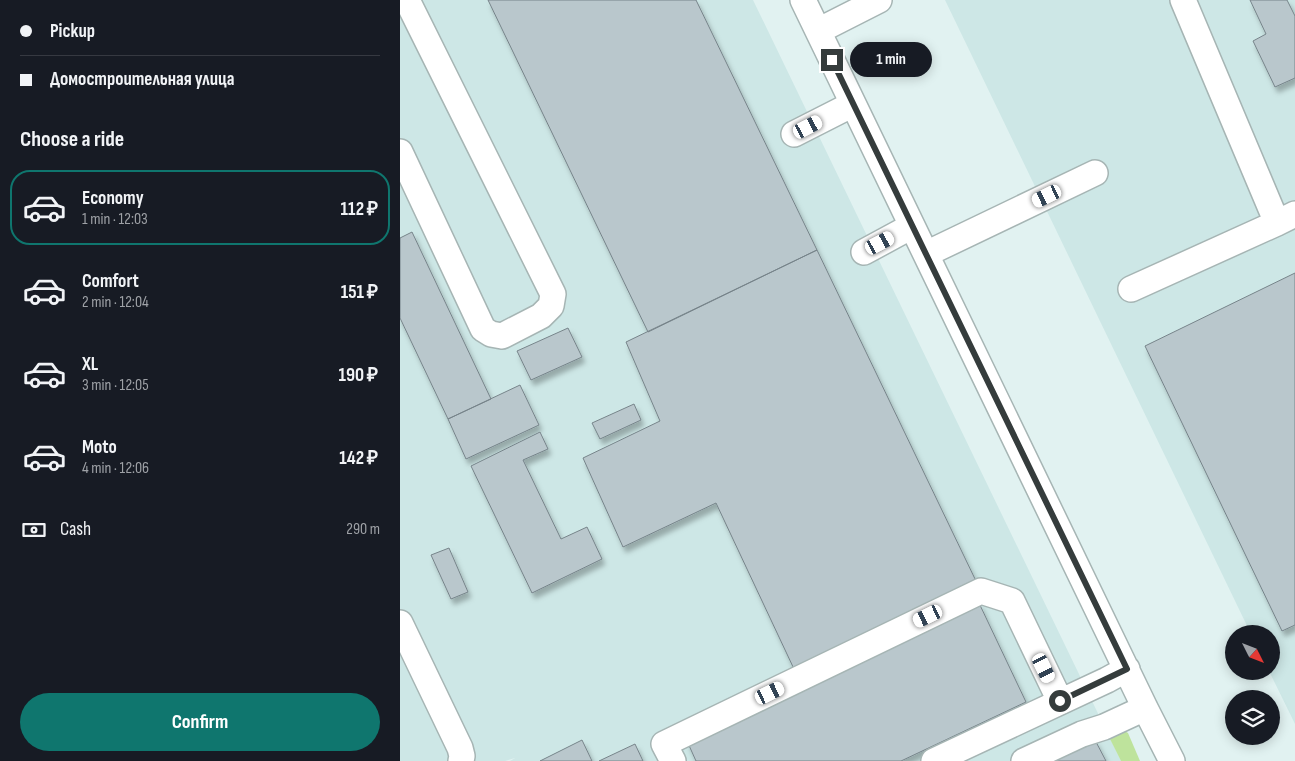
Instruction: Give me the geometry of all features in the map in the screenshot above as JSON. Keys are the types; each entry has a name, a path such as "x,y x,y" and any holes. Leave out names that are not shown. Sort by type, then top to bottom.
{"street":[{"path":"400,152 483,329 491,334 502,336 541,316 551,306 553,294 407,0"},
{"path":"803,0 1172,761"},
{"path":"818,31 879,0"},
{"path":"1131,290 1286,218 1183,0"},
{"path":"794,134 853,104"},
{"path":"926,254 1095,173"},
{"path":"864,252 912,226"},
{"path":"673,761 664,744 981,591 1012,601 1060,701"},
{"path":"400,623 460,748 461,761"},
{"path":"934,761 1127,669"},
{"path":"1024,761 1145,708"}],"shaded area":[{"path":"400,0 753,0 1121,761 510,761 515,758 505,761 400,761"},
{"path":"945,0 1295,0 1295,724 1280,690 1273,680 1280,680 1280,625 1247,625"}],"green space":[{"path":"1123,730 1128,733 1140,761 1121,761 1107,733"}],"building":[{"path":"488,0 696,0 817,250 648,332"},
{"path":"1250,0 1287,0 1295,16 1295,78 1275,87 1253,41 1266,34"},
{"path":"412,232 491,399 448,419 400,318 400,238"},
{"path":"817,250 976,581 794,669 716,503 623,547 583,458 660,421 626,342"},
{"path":"1295,273 1295,625 1282,631 1145,346"},
{"path":"568,328 582,357 531,380 517,351"},
{"path":"520,385 539,425 466,459 448,419"},
{"path":"634,404 641,420 600,439 592,423"},
{"path":"540,432 548,449 523,460 561,539 587,527 602,559 532,593 471,466"},
{"path":"449,548 468,592 451,599 431,555"},
{"path":"979,603 1026,702 901,761 696,761 687,741"},
{"path":"582,740 592,761 540,761"},
{"path":"1095,740 1106,761 1053,761"},
{"path":"635,744 643,761 599,761"}],"route":[{"path":"832,60 1127,669 1060,701"}]}
